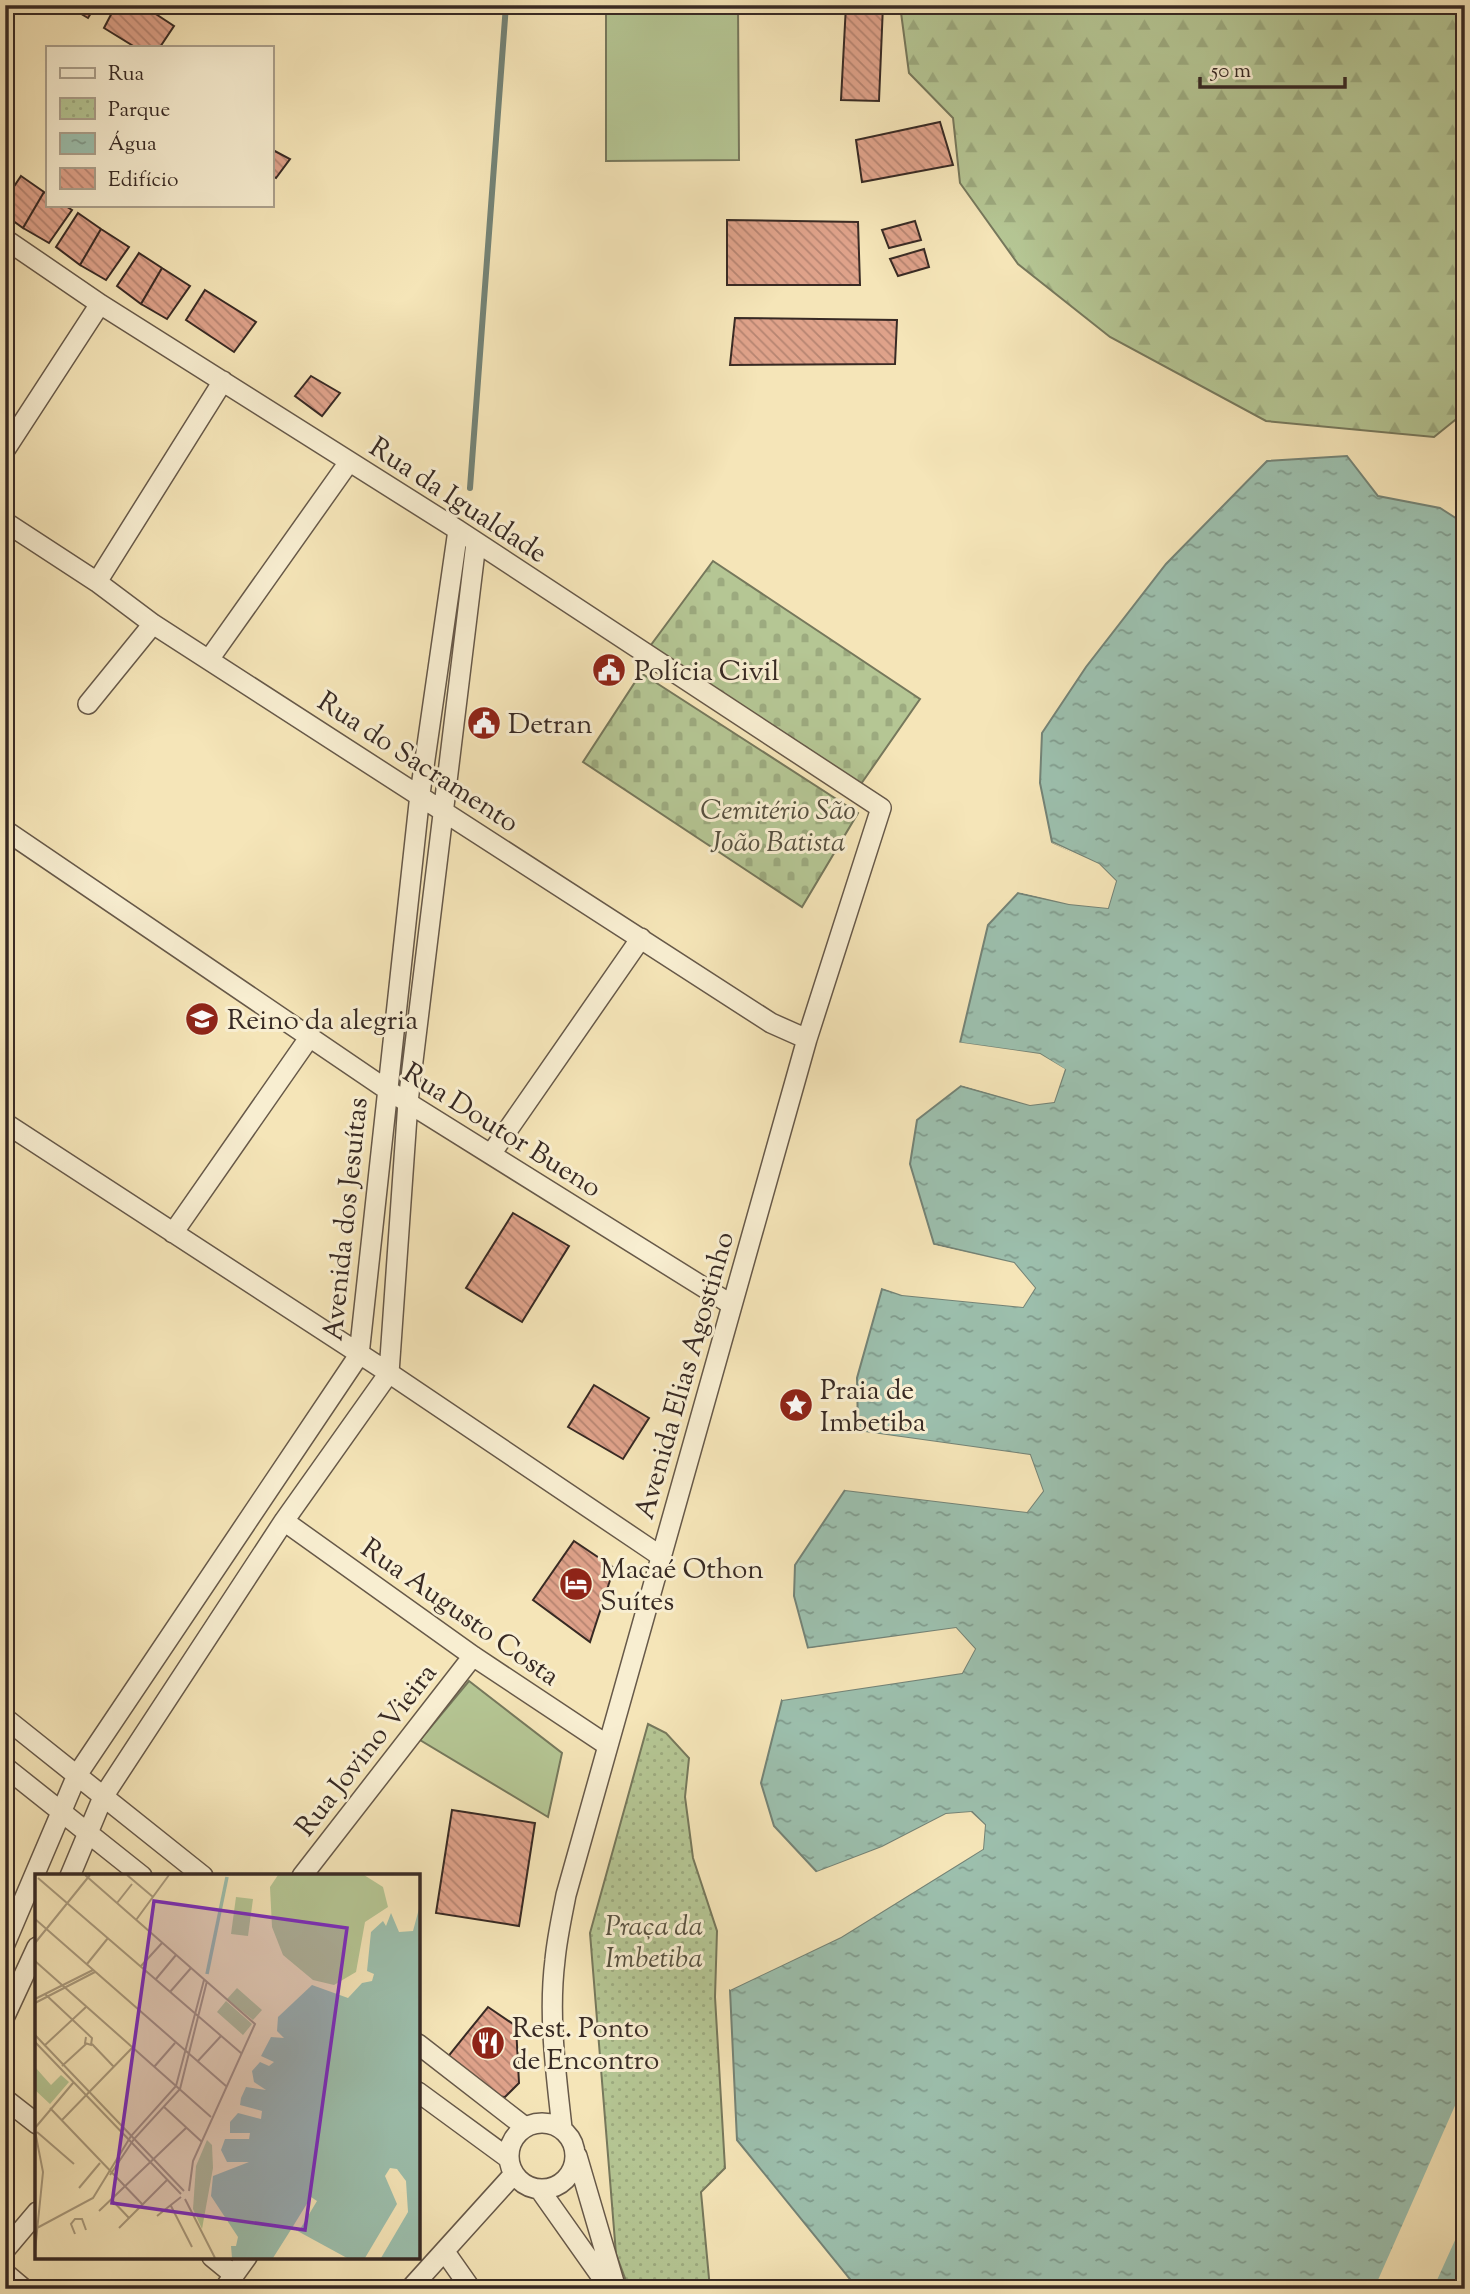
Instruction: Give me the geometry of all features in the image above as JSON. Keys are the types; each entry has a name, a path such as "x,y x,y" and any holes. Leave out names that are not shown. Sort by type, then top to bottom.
{"street":[{"name":"Rua da Igualdade","path":"5,239 100,304 458,530 881,808"},
{"path":"5,450 100,304"},
{"path":"97,582 223,381"},
{"path":"210,658 349,462"},
{"name":"Rua do Sacramento","path":"5,522 97,582 153,624 210,658 771,1023 807,1039"},
{"name":"Avenida dos Jesuítas","path":"5,1944 77,1775 359,1355 420,794 458,530"},
{"name":"Avenida dos Jesuítas","path":"389,1373 408,1102 476,543"},
{"path":"88,704 153,624"},
{"name":"Avenida Elias Agostinho","path":"562,2128 554,2045 555,1961 566,1895 659,1555 807,1039 881,808"},
{"name":"Rua Doutor Bueno","path":"5,830 386,1089 732,1305"},
{"path":"491,1154 640,938"},
{"path":"173,1233 309,1038"},
{"path":"5,1124 389,1373 659,1555"},
{"path":"70,1874 103,1797 284,1521 389,1373"},
{"name":"Rua Augusto Costa","path":"284,1521 473,1656 607,1745"},
{"name":"Rua Jovino Vieira","path":"304,1874 473,1656"},
{"path":"5,1717 200,1874"},
{"path":"5,1767 139,1874"},
{"path":"5,2016 35,1951"},
{"path":"420,2046 525,2127"},
{"path":"420,2094 511,2166 525,2186 540,2190 558,2186 572,2174 576,2156"},
{"path":"5,2099 35,2122"},
{"path":"410,2289 445,2252 511,2166 512,2140 525,2127 544,2122 562,2128 573,2140 616,2289"},
{"path":"540,2190 610,2289"},
{"path":"5,2249 35,2214"},
{"path":"445,2252 471,2289"},
{"path":"213,2259 229,2282 246,2259"},
{"path":"5,2273 24,2289"}],"green space":[{"path":"606,5 738,5 739,160 606,161"},
{"path":"900,5 1465,5 1465,412 1434,437 1266,421 1110,337 1018,264 960,183 953,118 909,73"},
{"path":"713,561 920,699 861,784 648,649"},
{"name":"Cemitério São João Batista","path":"641,673 858,813 802,907 583,762"},
{"path":"469,1681 562,1753 548,1817 420,1740"},
{"name":"Praça da Imbetiba","path":"648,1724 666,1733 689,1758 685,1797 693,1858 717,1931 715,1997 725,2168 701,2192 710,2289 629,2289 616,2254 590,1933"}],"water":[{"path":"1347,456 1378,496 1440,508 1465,524 1465,2289 858,2289 737,2140 730,1990 841,1937 983,1849 985,1825 972,1812 946,1814 882,1847 817,1872 774,1826 761,1783 782,1700 962,1673 975,1649 956,1628 808,1648 794,1596 795,1565 845,1490 1027,1512 1043,1491 1030,1455 858,1431 857,1378 882,1289 902,1295 1023,1307 1035,1288 1014,1263 934,1244 910,1164 917,1120 961,1086 1030,1105 1054,1102 1065,1070 1040,1054 960,1043 988,925 1018,893 1069,904 1108,908 1116,881 1099,864 1052,842 1040,783 1042,733 1086,667 1166,564 1267,461"}],"pier":[{"path":"1049,841 1099,864 1116,881 1108,908 1069,904 1014,891 1018,889 1105,904 1112,882 1097,866"},
{"path":"956,1042 1040,1054 1065,1069 1054,1102 1030,1105 957,1084 962,1082 1031,1102 1051,1099 1061,1071 1039,1057 959,1046"},
{"path":"930,1244 1014,1263 1035,1288 1023,1307 902,1295 879,1287 883,1285 903,1291 1021,1303 1031,1288 1012,1266 933,1248"},
{"path":"858,1431 1030,1455 1043,1491 1027,1512 845,1490 842,1488 1026,1509 1039,1491 1027,1458 918,1445 857,1435 855,1433"},
{"path":"956,1628 975,1649 962,1673 782,1700 781,1696 960,1670 971,1650 955,1632 809,1651 805,1649"},
{"path":"971,1812 985,1825 983,1849 841,1937 730,1990 729,1986 840,1933 979,1847 981,1826 970,1815 947,1817 883,1850 819,1875 814,1873 882,1847 946,1814"},
{"path":"1465,2083 1465,2218 1433,2289 1374,2289"}],"building":[{"path":"66,5 96,5 88,18"},
{"path":"116,5 142,5 174,26 161,46 133,46 104,28"},
{"path":"846,5 883,5 879,101 841,100"},
{"path":"940,122 953,165 862,182 856,140"},
{"path":"273,150 290,159 276,178 273,176"},
{"path":"5,165 12,170 5,180"},
{"path":"21,176 44,192 23,228 5,215 5,200"},
{"path":"44,192 46,206 66,206 72,210 49,243 23,228"},
{"path":"78,213 101,229 80,265 56,247"},
{"path":"727,220 858,222 860,285 727,285"},
{"path":"915,221 921,240 889,248 882,230"},
{"path":"101,229 129,247 106,280 80,265"},
{"path":"924,249 929,267 898,276 890,259"},
{"path":"139,253 162,268 141,304 117,286"},
{"path":"162,268 190,286 167,319 141,304"},
{"path":"205,290 256,322 234,352 186,320"},
{"path":"735,318 897,320 895,364 730,365"},
{"path":"311,376 340,393 322,416 295,396"},
{"path":"513,1213 569,1246 522,1322 466,1288"},
{"path":"594,1385 649,1418 623,1459 568,1427"},
{"name":"Macaé Othon Suítes","path":"574,1541 614,1568 590,1642 533,1600"},
{"path":"452,1810 535,1823 519,1926 436,1913"},
{"name":"Rest. Ponto de Encontro","path":"488,2007 516,2026 519,2083 505,2097 488,2095 446,2059"}],"waterway":[{"path":"470,488 506,5"}],"place":[{"name":"Polícia Civil","path":"609,670"},
{"name":"Detran","path":"484,723"},
{"name":"Reino da alegria","path":"202,1019"},
{"name":"Praia de Imbetiba","path":"796,1405"},
{"name":"Macaé Othon Suítes","path":"576,1584"},
{"name":"Rest. Ponto de Encontro","path":"488,2043"}]}
